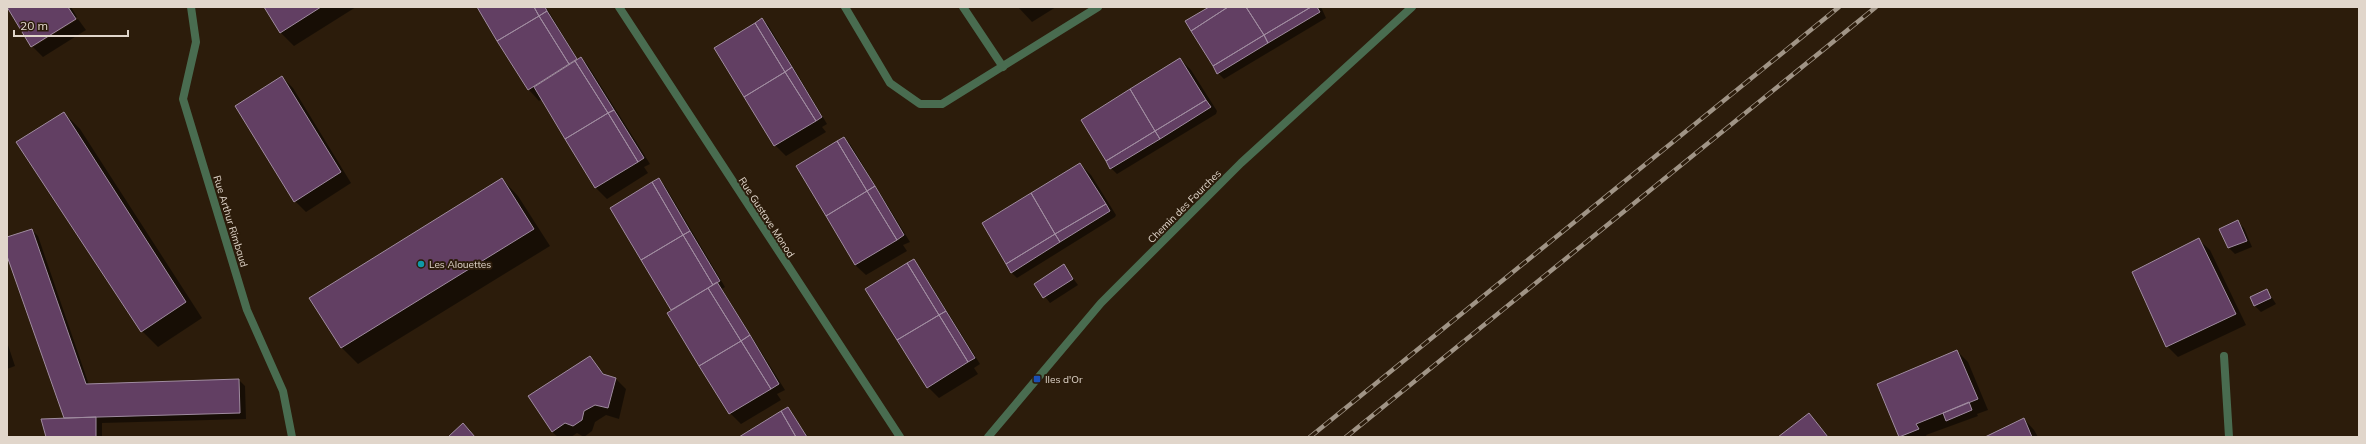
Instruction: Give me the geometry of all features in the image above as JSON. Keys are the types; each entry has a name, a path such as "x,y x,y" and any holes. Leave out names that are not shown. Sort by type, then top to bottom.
{"street":[{"name":"Rue Arthur Rimbaud","path":"191,7 196,42 183,99 247,310 283,391 292,437"},
{"name":"Rue Gustave Monod","path":"619,7 900,437"},
{"path":"845,7 890,83 920,104 942,104 1098,7"},
{"path":"963,7 1003,67"},
{"name":"Chemin des Fourches","path":"988,437 1107,298 1241,164 1412,7"},
{"path":"2224,356 2229,437"}],"building":[{"path":"7,7 68,7 76,19 31,47"},
{"path":"264,7 321,7 280,33"},
{"path":"477,7 534,7 539,16 497,41"},
{"path":"534,7 545,7 547,11 539,16"},
{"path":"1209,7 1228,7 1191,31 1185,21"},
{"path":"1228,7 1246,7 1264,35 1213,66 1191,31"},
{"path":"1246,7 1311,7 1264,35"},
{"path":"1311,7 1317,7 1320,12 1268,43 1264,35"},
{"path":"547,11 577,59 569,64 539,16"},
{"path":"539,16 569,64 528,90 497,41"},
{"path":"762,18 792,67 785,72 755,23"},
{"path":"755,23 785,72 744,97 714,48"},
{"path":"1264,35 1268,43 1217,74 1213,66"},
{"path":"581,57 614,110 608,113 575,61"},
{"path":"1180,58 1206,100 1155,131 1130,89"},
{"path":"575,61 608,113 565,139 534,87"},
{"path":"792,67 822,117 816,121 785,72"},
{"path":"785,72 816,121 774,146 744,97"},
{"path":"282,76 341,172 294,202 235,106"},
{"path":"1130,89 1155,131 1106,161 1081,120"},
{"path":"1206,100 1211,107 1160,139 1155,131"},
{"path":"614,110 644,158 638,162 608,113"},
{"path":"64,112 186,302 141,332 16,142"},
{"path":"608,113 638,162 595,188 565,139"},
{"path":"1155,131 1160,139 1110,169 1106,161"},
{"path":"844,137 875,186 867,191 837,141"},
{"path":"837,141 867,191 826,216 796,166"},
{"path":"1080,163 1106,204 1055,234 1031,193"},
{"name":"Les Alouettes","path":"502,178 534,229 341,348 309,298"},
{"path":"659,178 690,231 683,235 652,182"},
{"path":"652,182 683,235 641,260 610,208"},
{"path":"875,186 904,235 897,240 867,191"},
{"path":"867,191 897,240 855,265 826,216"},
{"path":"1031,193 1055,234 1006,264 982,223"},
{"path":"1106,204 1110,211 1060,242 1055,234"},
{"path":"2238,220 2247,241 2228,248 2219,229"},
{"path":"32,229 86,384 239,379 240,413 64,418 7,256 7,237"},
{"path":"690,231 720,281 713,285 683,235"},
{"path":"1055,234 1060,242 1011,273 1006,264"},
{"path":"683,235 713,285 671,310 641,260"},
{"path":"2199,238 2236,314 2166,347 2132,272"},
{"path":"914,259 946,311 939,315 907,263"},
{"path":"907,263 939,315 897,340 865,289"},
{"path":"1064,264 1073,279 1043,298 1034,284"},
{"path":"717,282 750,335 741,341 708,288"},
{"path":"708,288 741,341 699,366 667,313"},
{"path":"2267,289 2271,298 2254,306 2250,297"},
{"path":"946,311 975,358 968,362 939,315"},
{"path":"939,315 968,362 927,388 897,340"},
{"path":"750,335 779,384 771,389 741,341"},
{"path":"741,341 771,389 729,414 699,366"},
{"path":"1957,350 1978,399 1916,424 1919,429 1899,437 1877,384"},
{"path":"590,356 603,374 616,378 608,408 595,405 584,411 582,420 573,426 565,423 552,432 528,396"},
{"path":"1969,402 1972,410 1946,421 1943,413"},
{"path":"788,407 807,437 796,437 781,411"},
{"path":"781,411 796,437 739,437"},
{"path":"1809,413 1828,437 1778,437"},
{"path":"96,417 96,437 46,437 41,419"},
{"path":"2024,418 2032,437 1985,437"},
{"path":"463,423 475,437 448,437"}],"railway":[{"path":"1310,437 1839,7"},
{"path":"1346,437 1876,7"}],"place":[{"name":"Les Alouettes","path":"421,264"},
{"name":"Iles d'Or","path":"1037,379"}]}
